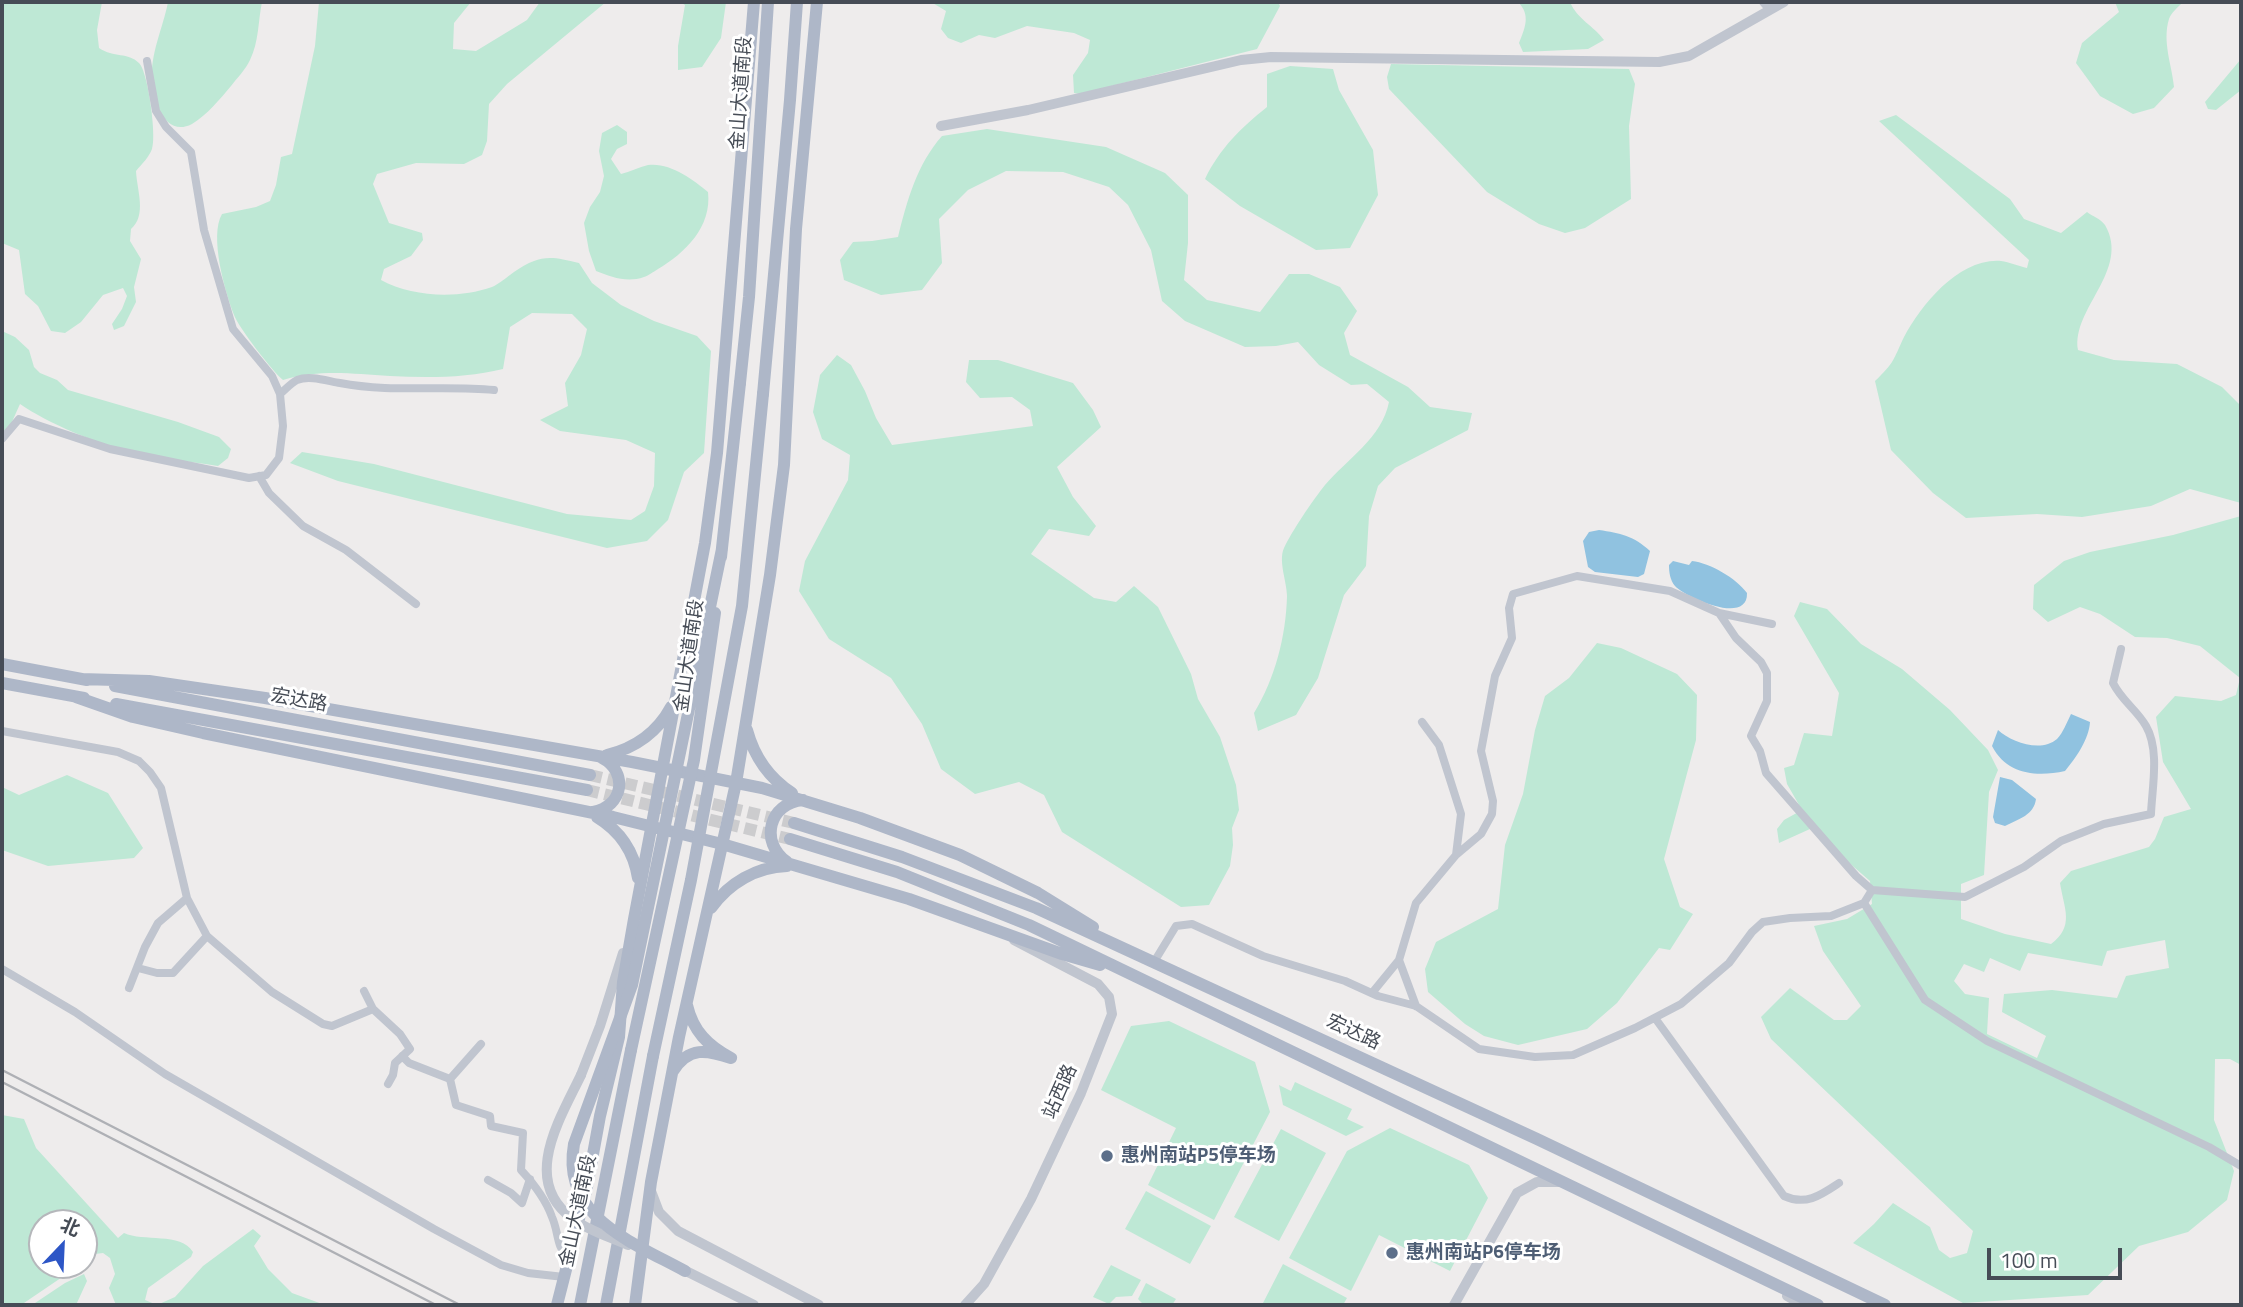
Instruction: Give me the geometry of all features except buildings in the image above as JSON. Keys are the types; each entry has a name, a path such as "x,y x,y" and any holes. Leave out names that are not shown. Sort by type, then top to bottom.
{"main road":[{"path":"557,1305 587,1187 600,1115 619,1037 623,982 639,890 705,543 717,453 754,2"},
{"name":"金山大道南段","path":"580,1305 631,1050 694,760 705,691 749,297 768,2"},
{"name":"金山大道南段","path":"606,1305 653,1056 691,880 742,606 797,2"},
{"path":"635,1305 651,1182 746,728 784,465 796,229 817,2"},
{"path":"738,212 761,96"},
{"path":"790,100 796,229"},
{"path":"685,1271 638,1246 595,1216 583,1201 575,1184 572,1154 632,985 722,549"},
{"name":"宏达路","path":"2,664 590,775"},
{"path":"80,679 149,681 265,698 599,756 736,783 809,802 960,855 1038,893 1135,953"},
{"name":"宏达路","path":"2,683 587,790"},
{"path":"599,756 628,749 646,738 666,716 677,690"},
{"path":"76,697 133,717 203,733 586,811 722,844 909,899 1062,954 1126,971"},
{"path":"746,728 753,748 770,775 786,789 809,802"},
{"path":"586,811 606,808 615,800 620,789 617,771 610,762 599,756"},
{"path":"795,865 779,856 772,846 771,827 776,815 785,806 809,802"},
{"path":"586,811 609,825 627,845 635,863 639,890"},
{"name":"宏达路","path":"794,822 914,861 1035,908 1537,1139 1885,1305"},
{"path":"790,839 909,877 1028,925 1818,1305"},
{"path":"708,914 726,891 751,874 795,865"},
{"path":"672,1075 682,1060 698,1052 709,1051 731,1058 717,1051 703,1038 693,1022 687,1003"}],"street":[{"path":"941,126 1028,110 1241,60 1271,57 1515,61 1675,60 1689,56 1766,6 1784,2"},
{"path":"2,439 19,419 110,449 249,478 266,475 278,458 283,426 280,394 272,376 233,329 204,230 191,152 166,127 156,111 147,61"},
{"path":"280,394 298,380 316,378 356,385 494,390"},
{"path":"259,476 269,493 303,526 346,550 416,604"},
{"path":"1372,993 1399,960 1416,902 1456,855 1482,834 1492,814 1493,801 1481,751 1495,677 1512,638 1509,608 1513,594 1577,576 1670,591 1719,613 1772,624"},
{"path":"1719,613 1736,638 1761,662 1767,673 1767,701 1751,736 1760,751 1766,773 1837,856 1872,890 1965,897 2024,867 2061,841 2104,824 2151,814 2153,745 2146,726 2119,697 2113,683 2121,649"},
{"path":"1422,722 1439,745 1461,814 1456,855"},
{"path":"2,731 118,752 139,761 161,788 187,898 207,936 272,992 323,1024 332,1026 373,1009"},
{"path":"1154,962 1176,926 1192,924 1263,956 1416,1006 1479,1049 1535,1057 1573,1055 1681,1004 1729,963 1763,922 1831,916 1864,903 1872,890"},
{"path":"129,988 158,923 187,898"},
{"path":"1864,903 1924,1000 1987,1041 2208,1147 2241,1166"},
{"path":"634,919 600,1026 548,1150 547,1177 552,1194 561,1208 579,1223 754,1305"},
{"name":"站西路","path":"965,1305 984,1284 1031,1199 1081,1093 1112,1014 1109,998 1098,984 1024,947 1002,932"},
{"path":"138,968 157,973 173,973 207,936"},
{"path":"1399,960 1416,1006"},
{"path":"2,969 75,1012 165,1074 434,1229 501,1265 528,1273 564,1278"},
{"path":"363,991 373,1009 400,1034 410,1049 395,1063 388,1084"},
{"path":"1655,1018 1784,1196 1795,1201 1817,1198 1839,1183"},
{"path":"450,1079 481,1044"},
{"path":"402,1056 409,1063 450,1079"},
{"path":"450,1079 456,1105 490,1116 491,1126 523,1133 521,1170 530,1179 552,1216 559,1249 568,1258"},
{"path":"488,1180 511,1193 522,1203 530,1179"},
{"path":"1454,1305 1517,1193 1530,1185 1545,1181 1568,1184"},
{"path":"651,1182 655,1205 672,1227 819,1305"},
{"path":"1764,1279 1803,1305"}],"green space":[{"path":"2,2 102,2 97,30 99,48 135,60 146,78 153,142 147,158 136,171 140,210 131,229 130,241 141,259 134,287 136,302 124,326 114,330 112,324 127,296 123,288 103,295 81,322 65,333 51,331 38,306 25,294 19,250 2,243"},
{"path":"168,2 262,2 255,46 246,67 208,111 192,124 183,127 174,126 162,115 153,89 153,61"},
{"path":"319,2 471,2 454,23 453,49 476,51 527,20 540,2 606,2 507,84 489,104 487,141 482,155 464,164 416,163 377,174 373,184 389,223 422,233 423,240 411,256 384,269 381,280 393,286 421,293 450,295 492,287 523,266 539,259 553,258 579,263 592,283 621,305 654,321 697,336 711,351 704,453 684,472 668,520 647,541 607,548 338,481 290,463 302,452 374,464 567,514 631,520 645,511 654,486 655,453 626,440 560,431 540,420 568,406 565,383 581,355 587,329 572,314 532,313 510,327 503,369 447,377 324,373 283,380 242,330 234,315 223,279 218,250 218,224 222,214 256,207 270,201 281,157 292,154 315,46"},
{"path":"680,2 726,2 721,38 702,67 678,70 678,46 685,5"},
{"path":"931,2 1278,2 1280,6 1257,49 1080,94 1074,93 1073,75 1088,53 1090,40 1074,33 1027,26 995,38 979,35 961,43 948,38 941,29 946,11"},
{"path":"1518,2 1570,2 1577,13 1604,40 1588,49 1523,52 1519,43 1526,17"},
{"path":"2115,2 2183,2 2171,15 2167,28 2174,87 2154,108 2133,114 2100,96 2076,63 2082,43 2119,12"},
{"path":"2241,59 2241,90 2216,110 2208,109 2205,102"},
{"path":"1391,64 1629,69 1635,84 1629,126 1631,199 1585,228 1565,233 1539,224 1487,192 1389,89 1387,77"},
{"path":"1290,66 1333,69 1339,90 1373,150 1378,195 1350,248 1316,250 1240,206 1205,179 1232,139 1267,107 1267,74"},
{"path":"1896,115 2010,199 2024,219 2061,233 2087,212 2105,225 2111,242 2111,258 2083,320 2078,335 2078,350 2114,360 2177,364 2222,387 2241,406 2241,503 2190,489 2151,506 2082,517 2037,514 1966,518 1933,493 1891,450 1875,381 1893,360 1921,311 1943,286 1971,267 2001,261 2027,268 2029,260 1879,121"},
{"path":"617,125 627,132 627,144 617,149 611,159 621,174 648,165 664,166 688,177 708,192 706,217 695,238 668,263 638,279 613,277 596,271 584,223 600,192 604,176 599,151 602,133"},
{"path":"987,129 1106,147 1165,173 1188,195 1188,243 1184,280 1207,300 1260,312 1289,274 1309,274 1340,287 1357,311 1344,333 1350,355 1408,387 1430,407 1472,413 1468,430 1395,468 1378,486 1369,516 1366,566 1344,595 1318,678 1296,715 1258,731 1254,713 1273,672 1284,626 1287,596 1282,553 1320,491 1363,447 1379,426 1389,402 1367,384 1351,385 1319,365 1298,342 1245,347 1185,321 1162,301 1151,250 1128,205 1109,187 1063,172 1006,171 968,190 939,219 942,263 922,290 881,295 844,280 840,260 853,242 898,237 919,171 942,136"},
{"path":"2,331 15,337 29,350 34,367 40,373 57,380 68,390 178,422 219,437 231,449 228,458 218,466 131,452 73,432 20,404 11,424 2,434"},
{"path":"837,355 851,365 892,445 1033,426 1030,410 1012,397 980,398 966,382 969,360 998,360 1073,383 1093,410 1101,427 1057,467 1073,497 1096,526 1089,536 1049,529 1031,554 1094,598 1116,602 1134,586 1158,607 1191,674 1198,699 1220,737 1236,785 1239,810 1232,828 1230,866 1209,905 1181,907 1062,832 1044,795 1019,782 975,794 941,769 922,724 891,678 829,639 799,591 805,561 848,480 850,455 822,439 813,412 820,375"},
{"path":"2241,516 2241,1065 2230,1059 2215,1059 2214,1120 2234,1171 2227,1200 2188,1232 2139,1246 2088,1295 1963,1303 1853,1243 1893,1203 1930,1227 1939,1250 1950,1258 1967,1253 1973,1231 1771,1039 1761,1017 1790,988 1834,1020 1847,1020 1861,1006 1823,951 1814,926 1847,919 1872,904 1870,881 1810,829 1779,843 1777,829 1784,820 1802,810 1787,784 1784,768 1794,765 1804,733 1832,736 1839,693 1794,616 1800,602 1827,609 1861,644 1902,669 1950,710 1988,750 1998,770 1989,792 1984,875 1961,884 1961,919 2005,934 2051,944 2063,931 2065,924 2060,883 2071,871 2149,847 2164,817 2191,809 2163,762 2156,717 2175,696 2221,701 2236,695 2240,678 2200,646 2167,638 2135,637 2100,614 2080,607 2048,622 2033,609 2034,585 2064,561 2090,552 2173,535","holes":["2165,940 2169,968 2126,976 2117,998 2052,990 2004,994 2002,1012 2046,1036 2037,1058 1987,1034 1989,998 1965,994 1954,981 1964,964 1984,972 1990,958 2020,971 2028,953 2102,966 2107,951"]},
{"path":"1597,643 1621,648 1677,674 1697,695 1696,740 1664,859 1680,907 1693,914 1670,950 1659,948 1617,1003 1587,1029 1518,1045 1484,1036 1465,1024 1428,992 1425,969 1436,942 1498,909 1505,845 1523,794 1535,730 1545,696 1569,678"},
{"path":"67,775 108,793 143,848 134,858 48,866 2,850 2,787 19,795"},
{"path":"1169,1021 1255,1062 1270,1112 1214,1220 1148,1185 1176,1128 1101,1090 1131,1026"},
{"path":"1295,1082 1352,1109 1347,1119 1364,1127 1346,1136 1283,1105 1279,1085 1291,1091"},
{"path":"2,1115 24,1119 36,1148 92,1209 28,1209 28,1279 59,1279 21,1305 2,1305"},
{"path":"1390,1128 1469,1165 1488,1198 1450,1271 1379,1235 1351,1291 1289,1258 1347,1151"},
{"path":"1281,1129 1326,1153 1279,1241 1234,1217"},
{"path":"1146,1191 1211,1226 1190,1264 1125,1229"},
{"path":"98,1216 118,1238 124,1233 171,1240 180,1242 193,1252 191,1257 148,1288 145,1300 157,1305 116,1305 109,1288 115,1274 110,1258 103,1253 98,1254"},
{"path":"253,1229 261,1236 254,1246 268,1269 292,1293 325,1305 157,1305 175,1297 203,1266"},
{"path":"1283,1264 1347,1298 1343,1305 1263,1303"},
{"path":"1111,1265 1141,1280 1132,1296 1116,1297 1109,1304 1093,1297"},
{"path":"73,1279 86,1279 76,1305 32,1305"},
{"path":"1146,1283 1176,1299 1172,1305 1144,1305 1138,1299"}],"water":[{"path":"1599,530 1626,536 1650,551 1644,574 1638,577 1595,572 1588,567 1583,541 1589,532"},
{"path":"1673,561 1689,565 1692,561 1699,562 1722,572 1747,593 1745,603 1738,607 1715,606 1681,591 1670,576 1669,565"},
{"path":"2071,714 2090,722 2085,742 2065,771 2044,774 2024,772 2006,763 1992,746 1998,730 2026,744 2050,743 2059,737"},
{"path":"2000,777 2012,780 2036,799 2029,813 2005,826 1995,823 1993,817"}],"tunnel":[{"path":"590,775 794,823"},
{"path":"587,790 790,839"}],"railway":[{"path":"2,1070 460,1305"},
{"path":"2,1082 436,1305"}],"place":[{"name":"惠州南站P5停车场","path":"1107,1156"},
{"name":"惠州南站P6停车场","path":"1392,1253"}]}
